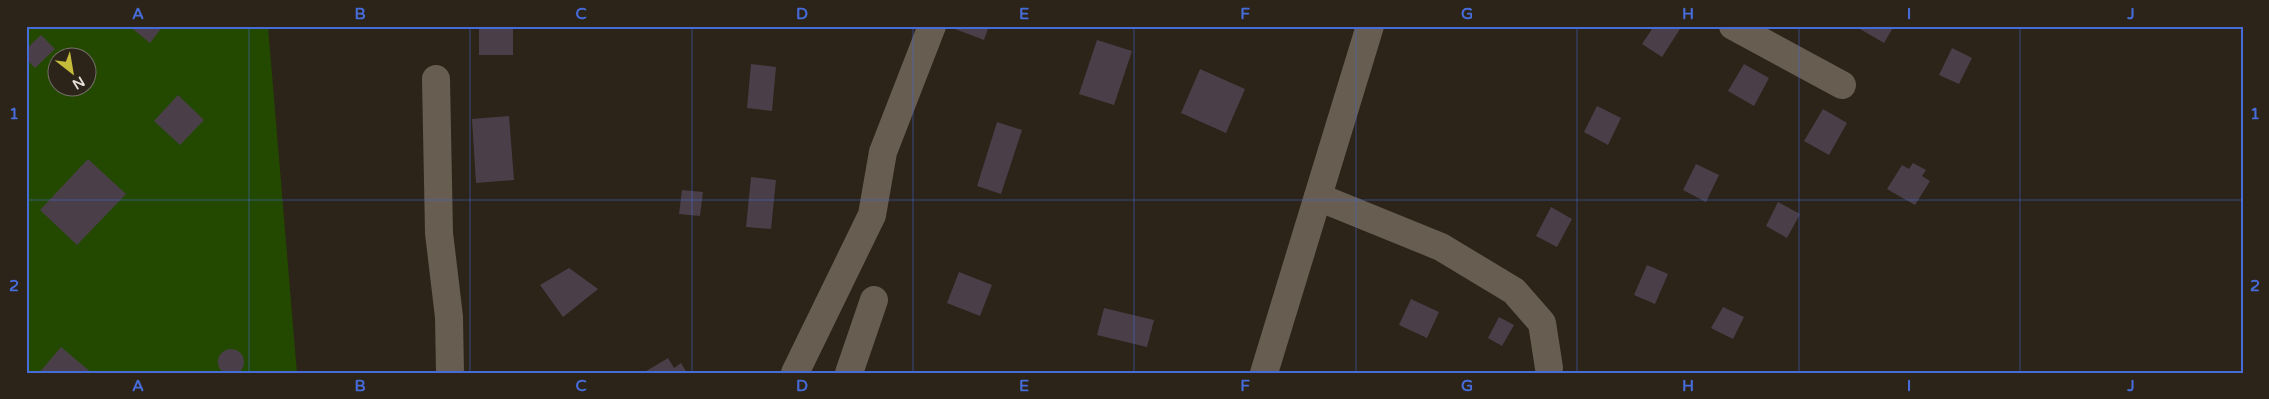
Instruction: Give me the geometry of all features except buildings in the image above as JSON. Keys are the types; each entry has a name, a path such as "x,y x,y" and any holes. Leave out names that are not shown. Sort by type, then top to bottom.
{"street":[{"path":"795,373 872,216 883,152 932,26"},
{"path":"1264,373 1370,26"},
{"path":"1733,26 1842,85"},
{"path":"436,80 439,234 449,317 450,373"},
{"path":"1318,197 1441,247 1514,291 1542,323 1549,368"},
{"path":"849,373 874,300"}],"green space":[{"path":"26,26 268,26 297,373 26,373"}]}
